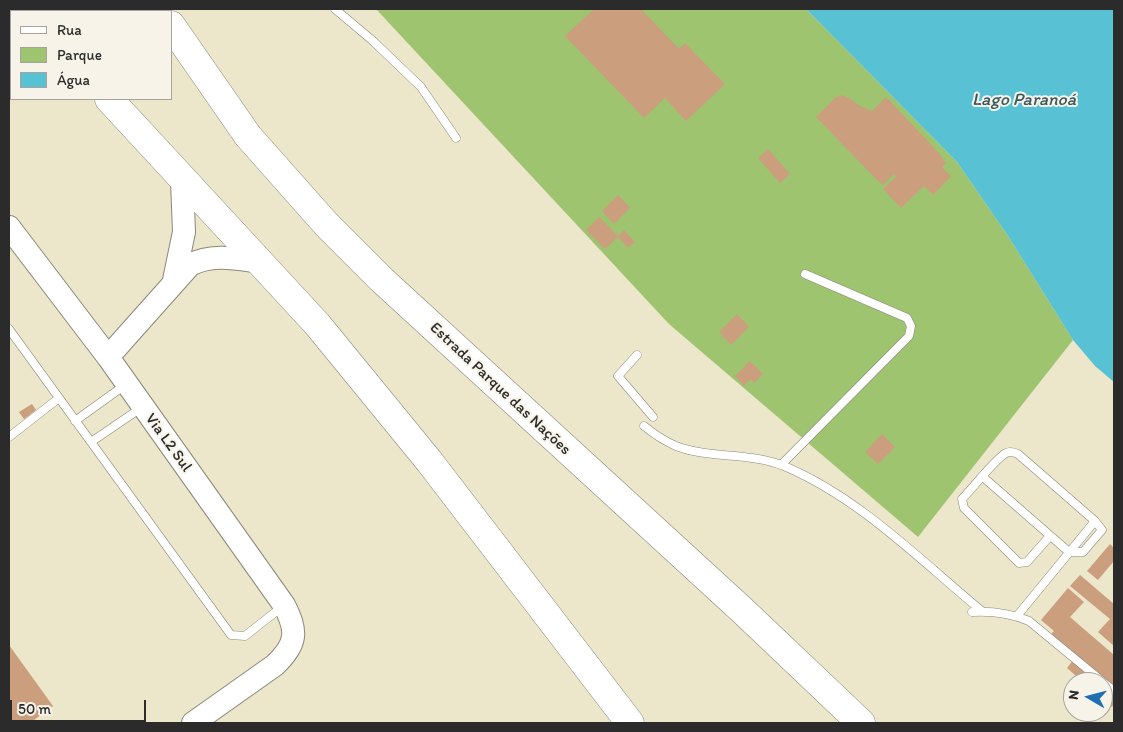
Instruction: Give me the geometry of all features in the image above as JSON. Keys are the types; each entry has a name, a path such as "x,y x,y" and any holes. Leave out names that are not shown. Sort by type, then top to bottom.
{"highway":[{"name":"Estrada Parque das Nações","path":"172,26 248,136 326,224 382,280 742,610 860,722"},
{"path":"110,100 182,181 262,262 317,324 429,461 630,723"}],"street":[{"path":"174,280 184,232 182,181"},
{"name":"Via L2 Sul","path":"9,227 108,357 284,605 291,618 294,639 286,654 275,665 193,723"},
{"path":"108,357 174,280 190,265 207,258 234,258 262,262"}],"lane":[{"path":"334,9 373,41 421,87 456,138"},
{"path":"781,465 909,336 911,326 907,318 805,274"},
{"path":"9,330 231,635 245,636 284,605"},
{"path":"637,355 618,376 653,417"},
{"path":"75,420 126,384"},
{"path":"9,437 59,398"},
{"path":"91,442 143,408"},
{"path":"644,426 663,440 678,447 762,460 781,465 822,485 862,510 983,612"},
{"path":"983,477 1050,536 1068,552 1083,552 1101,534 1101,527 1018,454 1011,452 1005,454 983,477 962,499 962,504 1019,563 1027,562 1050,536"},
{"path":"1017,616 1095,521"},
{"path":"972,612 1017,616 1029,621 1114,691"}],"green space":[{"path":"376,9 806,9 957,162 1008,236 1073,340 918,537 669,324"}],"water":[{"name":"Lago Paranoá","path":"806,9 1114,9 1114,382 1095,366 1073,340 1008,236 957,162"}],"building":[{"path":"594,9 641,9 679,49 685,43 725,84 686,121 665,98 644,118 565,36"},
{"path":"842,95 872,111 886,97 937,151 946,163 942,167 951,176 933,195 924,186 901,208 883,189 896,177 894,174 883,185 816,117 835,98"},
{"path":"768,149 790,174 780,183 758,158"},
{"path":"618,195 630,208 614,224 602,211"},
{"path":"599,217 618,236 624,230 635,242 628,248 618,237 605,249 586,230"},
{"path":"737,314 749,327 731,345 719,332"},
{"path":"750,361 763,374 754,383 751,379 744,386 735,376"},
{"path":"32,404 36,410 24,419 19,412"},
{"path":"882,434 895,447 878,464 865,452"},
{"path":"1110,544 1114,548 1114,561 1098,580 1087,571"},
{"path":"1080,575 1114,604 1114,646 1098,632 1110,619 1070,586"},
{"path":"1068,588 1084,602 1070,617 1114,655 1113,706 1113,672 1072,672 1067,668 1074,659 1048,637 1054,631 1041,620"},
{"path":"9,645 53,706 30,723 9,723"}]}
